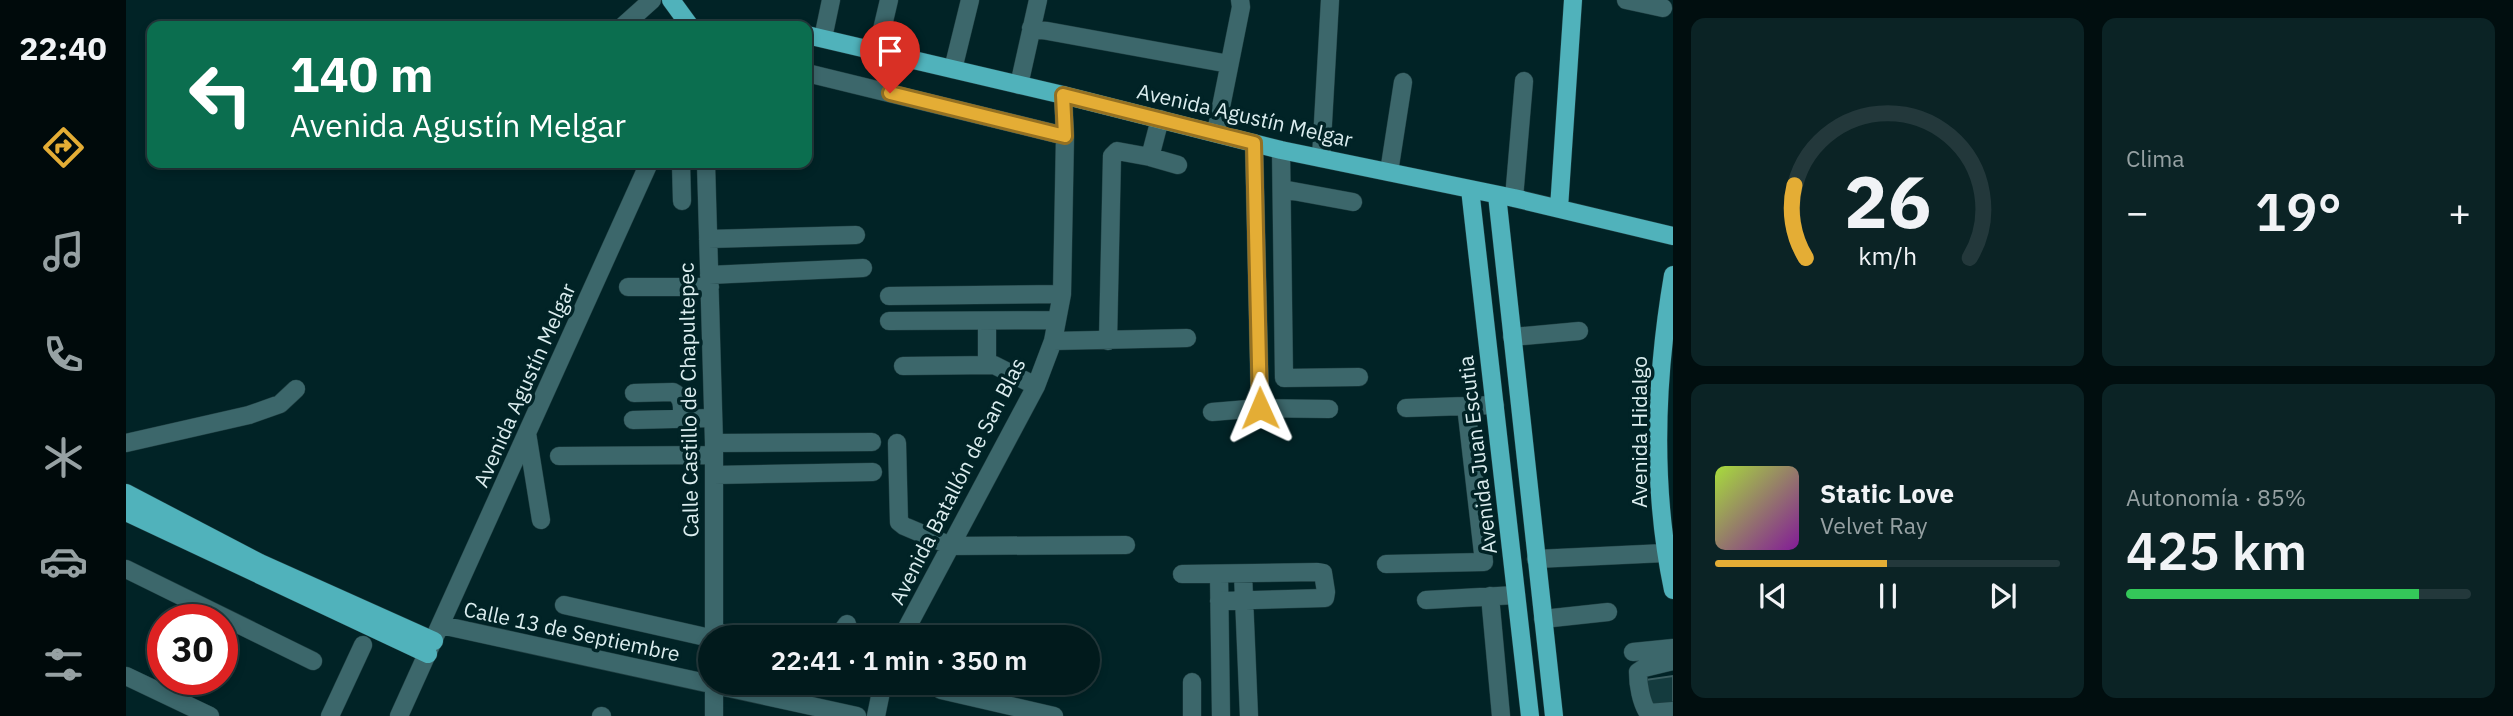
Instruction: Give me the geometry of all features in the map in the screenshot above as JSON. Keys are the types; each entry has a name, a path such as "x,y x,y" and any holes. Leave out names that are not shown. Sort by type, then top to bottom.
{"main road":[{"path":"671,0 686,21"},
{"path":"1559,208 1573,0"},
{"name":"Avenida Agustín Melgar","path":"815,37 1216,132 1281,150 1559,208 1673,236"},
{"name":"Avenida Juan Escutia","path":"1470,189 1530,716"},
{"path":"1506,197 1512,337 1554,716"},
{"name":"Avenida Hidalgo","path":"1673,275 1657,424 1657,486 1673,590"},
{"path":"126,493 258,569"},
{"path":"126,512 434,640"}],"street":[{"path":"629,21 652,0"},
{"path":"815,37 831,0"},
{"path":"877,51 889,0"},
{"path":"953,69 970,0"},
{"path":"1019,85 1038,0"},
{"path":"1216,132 1241,7 1240,0"},
{"path":"1321,158 1330,0"},
{"path":"1626,0 1663,8"},
{"path":"1031,28 1229,64"},
{"path":"812,74 1065,136"},
{"path":"1389,172 1403,82"},
{"path":"1506,197 1524,82"},
{"name":"Avenida Batallón de San Blas","path":"908,625 1036,386 1053,341 1062,294 1065,136 1063,95"},
{"path":"1150,157 1160,119"},
{"path":"1254,143 1260,408"},
{"path":"1108,341 1112,156 1117,151 1124,150 1178,165"},
{"path":"1281,150 1284,378"},
{"name":"Avenida Agustín Melgar","path":"399,716 647,168"},
{"path":"681,168 682,201"},
{"name":"Calle Castillo de Chapultepec","path":"706,168 714,449 713,625"},
{"path":"1282,189 1353,202"},
{"path":"708,239 856,235"},
{"path":"628,287 863,268"},
{"path":"889,296 1062,294"},
{"path":"889,321 1057,320"},
{"path":"987,321 987,365"},
{"path":"1512,337 1579,331"},
{"path":"1053,341 1187,338"},
{"path":"903,366 994,365 1036,386"},
{"path":"1259,378 1360,377"},
{"path":"126,443 249,415 280,404 296,389"},
{"path":"634,393 679,394 682,419"},
{"path":"1406,408 1494,405"},
{"path":"1466,406 1484,562"},
{"path":"1212,411 1260,408 1329,409"},
{"path":"633,420 713,418"},
{"path":"527,433 541,520"},
{"path":"559,456 872,442"},
{"path":"897,443 899,522 916,532 951,546 1125,545"},
{"path":"714,475 873,472"},
{"path":"1475,483 1503,481"},
{"path":"1536,559 1669,554"},
{"path":"1386,564 1512,561"},
{"path":"126,569 313,661"},
{"path":"1182,574 1323,573 1325,598 1219,601"},
{"path":"1219,574 1221,716"},
{"path":"1243,574 1249,716"},
{"path":"1426,600 1516,595"},
{"path":"1490,596 1501,716"},
{"path":"564,605 698,632"},
{"path":"1543,620 1608,612"},
{"name":"Calle 13 de Septiembre","path":"434,640 698,681"},
{"path":"330,716 363,645"},
{"path":"1633,652 1673,648"},
{"path":"1673,662 1644,668 1638,672 1644,708 1648,713 1673,711"},
{"path":"126,676 210,716"},
{"path":"1192,682 1192,716"},
{"path":"714,695 714,716"},
{"name":"Calle 13 de Septiembre","path":"745,695 782,708 857,716"},
{"path":"876,716 880,695"},
{"path":"958,695 1015,712 1054,716"}],"building":[{"path":"1673,676 1673,704 1649,708 1645,680"}],"route":[{"path":"890,93 1065,136 1063,95 1254,143 1260,408"}]}
